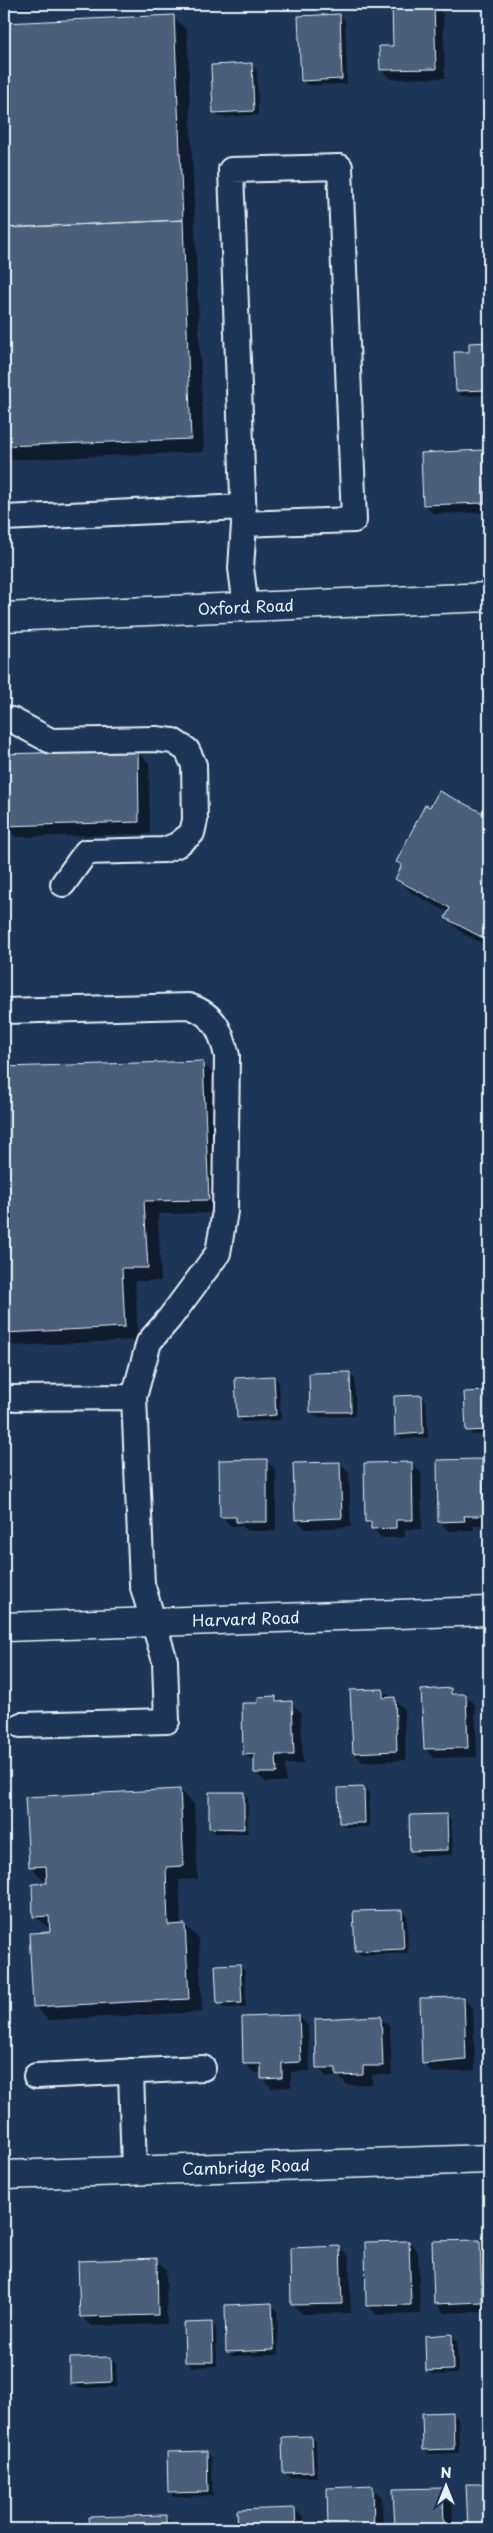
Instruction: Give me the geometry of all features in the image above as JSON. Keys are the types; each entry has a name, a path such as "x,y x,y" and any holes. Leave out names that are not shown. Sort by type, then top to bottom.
{"street":[{"name":"Oxford Road","path":"4,617 489,598"},
{"name":"Harvard Road","path":"4,1627 489,1611"},
{"name":"Cambridge Road","path":"4,2175 489,2159"}],"lane":[{"path":"4,518 243,516 354,520 340,167 231,170 243,516 240,568 246,608"},
{"path":"12,720 51,741 173,740 187,750 194,764 195,820 192,833 177,845 164,850 86,852 63,884"},
{"path":"4,1011 189,1006 204,1011 221,1031 227,1056 225,1211 218,1253 170,1319 149,1342 134,1397 142,1584 165,1660 167,1721 22,1726"},
{"path":"4,1398 134,1397"},
{"path":"36,2076 203,2068"},
{"path":"131,2072 134,2172"}],"building":[{"path":"392,4 434,4 436,69 380,70 379,46 393,46"},
{"path":"340,14 342,79 301,81 298,16"},
{"path":"174,15 183,220 4,228 4,23"},
{"path":"252,63 254,111 213,113 211,65"},
{"path":"183,220 191,439 4,446 4,228"},
{"path":"489,342 489,390 456,391 454,352 469,352 469,343"},
{"path":"483,450 485,503 423,505 421,453"},
{"path":"138,750 139,822 4,826 4,754"},
{"path":"439,791 489,816 489,936 487,940 445,918 450,908 395,879 402,865 396,862 425,805 430,807"},
{"path":"203,1061 209,1200 144,1201 148,1268 122,1268 125,1327 4,1333 4,1067"},
{"path":"350,1372 351,1412 310,1412 309,1373"},
{"path":"274,1376 276,1415 237,1418 235,1378"},
{"path":"489,1391 489,1430 466,1431 464,1392"},
{"path":"422,1395 423,1433 395,1435 394,1396"},
{"path":"267,1459 267,1522 236,1522 236,1517 220,1517 219,1460"},
{"path":"482,1459 483,1514 464,1516 465,1521 438,1522 437,1460"},
{"path":"340,1462 342,1518 295,1520 293,1463"},
{"path":"412,1462 413,1520 396,1520 396,1528 371,1529 371,1522 365,1522 364,1463"},
{"path":"451,1688 451,1694 466,1694 468,1748 424,1749 421,1690"},
{"path":"383,1689 383,1698 395,1697 397,1751 353,1753 350,1690"},
{"path":"488,1692 489,1692 489,1744"},
{"path":"276,1696 276,1702 292,1701 294,1755 276,1755 277,1773 254,1773 254,1754 243,1755 242,1703 258,1703 258,1697"},
{"path":"364,1787 365,1823 339,1823 338,1788"},
{"path":"180,1789 184,1866 166,1867 168,1925 185,1924 189,1999 33,2007 29,1933 50,1932 49,1916 33,1917 32,1884 47,1883 46,1866 29,1867 25,1797"},
{"path":"209,1792 244,1792 244,1829 209,1828"},
{"path":"447,1814 448,1850 410,1851 409,1815"},
{"path":"402,1910 404,1949 355,1951 353,1911"},
{"path":"240,1964 242,2003 217,2004 215,1965"},
{"path":"464,1997 466,2060 422,2064 420,1998"},
{"path":"489,2004 489,2040 485,2040 484,2005"},
{"path":"299,2015 301,2062 282,2063 282,2078 261,2079 261,2064 243,2064 242,2017"},
{"path":"381,2016 383,2066 363,2066 363,2075 336,2076 336,2068 316,2068 315,2019"},
{"path":"480,2240 482,2302 434,2304 432,2241"},
{"path":"409,2241 411,2305 366,2306 365,2242"},
{"path":"340,2246 342,2304 291,2305 290,2248"},
{"path":"157,2258 158,2315 80,2317 78,2261"},
{"path":"272,2303 274,2350 226,2352 225,2305"},
{"path":"212,2322 213,2362 185,2362 184,2323"},
{"path":"452,2334 453,2370 426,2371 425,2336"},
{"path":"111,2357 112,2382 70,2384 70,2358"},
{"path":"453,2412 454,2449 423,2450 422,2413"},
{"path":"311,2436 313,2472 283,2473 282,2437"},
{"path":"207,2451 208,2492 168,2493 167,2452"},
{"path":"466,2484 489,2484 489,2529 468,2529"},
{"path":"373,2486 374,2529 328,2529 327,2488"},
{"path":"443,2488 444,2529 395,2529 393,2489"},
{"path":"295,2508 296,2529 238,2529 237,2510"},
{"path":"166,2515 166,2529 89,2529 88,2517"}]}
